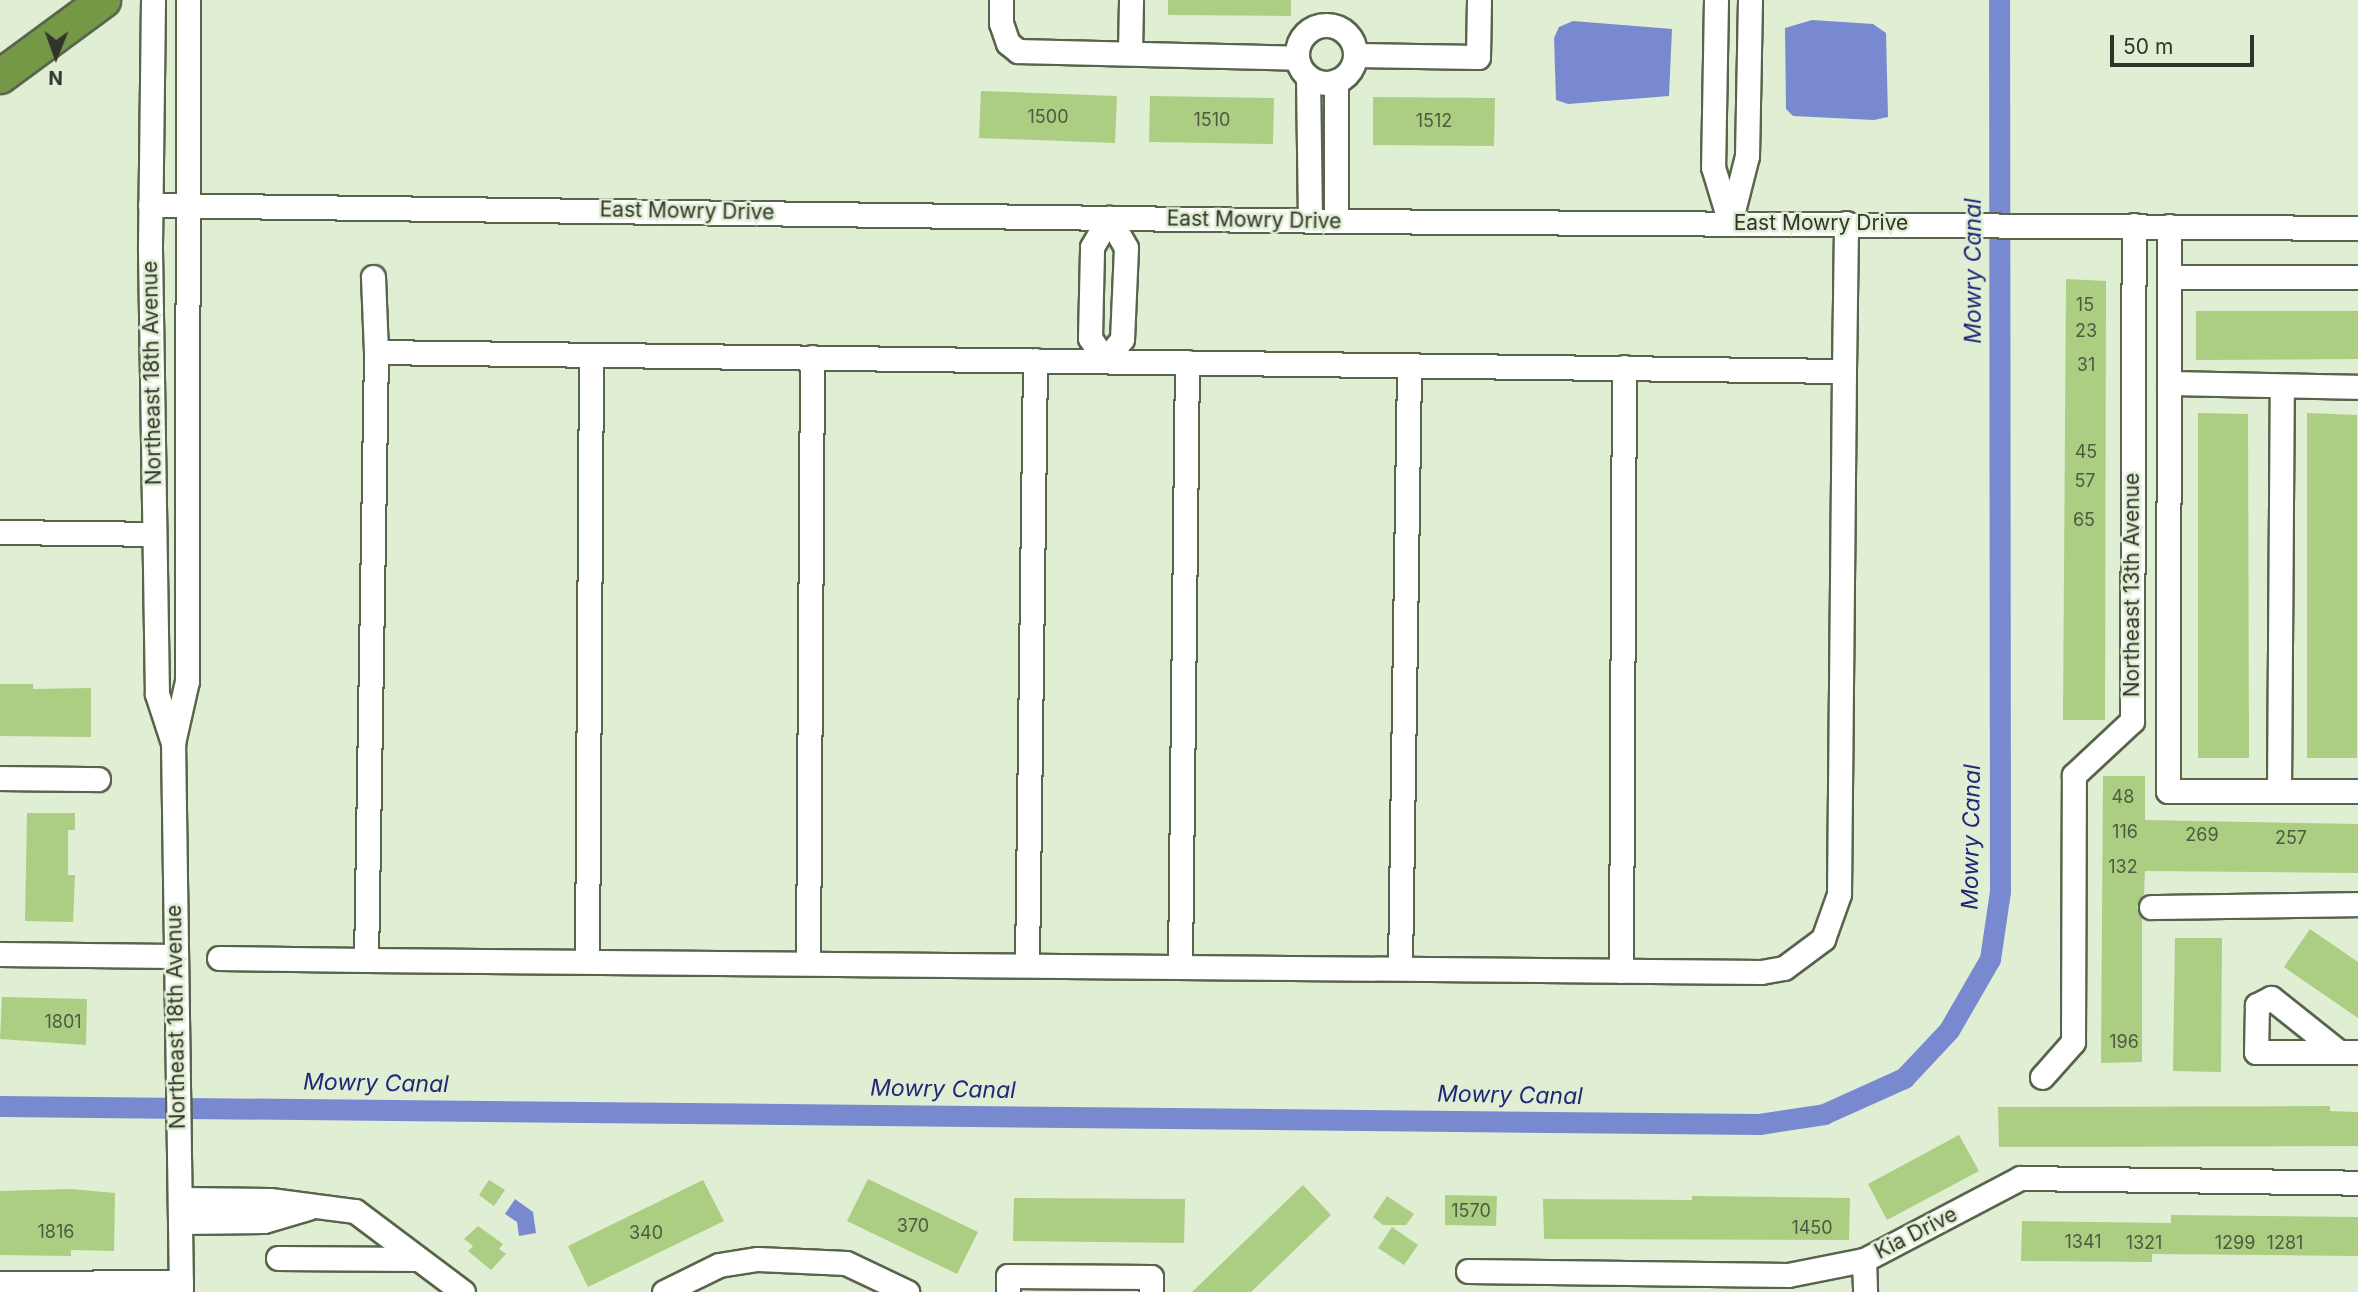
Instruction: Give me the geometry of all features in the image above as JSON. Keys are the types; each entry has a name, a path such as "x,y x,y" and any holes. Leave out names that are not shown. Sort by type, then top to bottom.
{"highway":[{"path":"0,76 99,2"}],"street":[{"name":"Northeast 18th Avenue","path":"153,0 150,205 157,694 173,743"},
{"name":"Northeast 18th Avenue","path":"181,1287 173,957 173,743 187,681 188,0"},
{"path":"1001,0 1001,23 1008,43 1018,51 1130,53 1303,67 1336,81"},
{"path":"1130,53 1131,0"},
{"path":"1356,55 1478,57 1479,0"},
{"path":"1716,0 1713,167 1730,223"},
{"path":"1730,223 1747,156 1750,0"},
{"path":"1310,220 1303,67 1307,32 1325,24 1351,37 1356,55 1350,71 1336,81"},
{"path":"1336,81 1336,221"},
{"name":"East Mowry Drive","path":"150,205 1336,221 1972,222 2358,228"},
{"path":"1105,360 1090,338 1091,290 1092,247 1108,218"},
{"path":"1105,360 1122,339 1126,248 1108,218"},
{"path":"219,958 1761,972 1784,968 1823,939 1834,916 1839,894 1846,223"},
{"name":"Northeast 13th Avenue","path":"2042,1077 2073,1042 2074,775 2132,721 2134,225"},
{"path":"2169,226 2168,791 2358,791"},
{"path":"366,961 376,352 373,277"},
{"path":"2169,277 2358,278"},
{"path":"1091,290 1124,290"},
{"path":"376,352 1844,371"},
{"path":"587,960 591,355"},
{"path":"808,962 812,357"},
{"path":"1027,964 1035,360"},
{"path":"1180,966 1187,362"},
{"path":"1400,968 1409,365"},
{"path":"1621,971 1624,368"},
{"path":"2169,383 2358,387"},
{"path":"2279,791 2282,386"},
{"path":"0,533 153,534"},
{"path":"0,778 98,779"},
{"path":"2151,907 2358,904"},
{"path":"0,954 173,957"},
{"name":"Kia Drive","path":"1468,1271 1788,1275 1864,1260 2020,1178 2358,1183"},
{"path":"180,1210 264,1221 318,1205 355,1211 463,1292"},
{"path":"278,1258 418,1259"},
{"path":"664,1292 719,1265 758,1259 846,1263 907,1292"},
{"path":"1864,1260 1865,1292"},
{"path":"1007,1292 1008,1276 1151,1277 1151,1292"},
{"path":"0,1283 181,1287"}],"water":[{"path":"1812,20 1873,24 1886,33 1888,117 1874,120 1793,116 1786,109 1785,28"},
{"path":"1573,21 1672,29 1669,96 1568,104 1556,100 1554,38 1559,27"},
{"path":"515,1199 533,1212 536,1233 519,1236 517,1222 505,1214"}],"building":[{"path":"1168,0 1291,0 1291,16 1168,15"},
{"path":"981,91 1117,96 1115,143 979,138"},
{"path":"1150,96 1274,98 1273,144 1149,142"},
{"path":"1373,97 1495,98 1494,146 1373,145"},
{"path":"2066,279 2106,281 2105,720 2063,720"},
{"path":"2196,311 2358,311 2358,359 2196,360"},
{"path":"2198,413 2248,414 2249,758 2198,758"},
{"path":"2307,413 2357,415 2357,758 2307,758"},
{"path":"0,684 33,684 33,689 91,688 91,737 0,736"},
{"path":"2103,776 2145,776 2145,820 2358,824 2358,873 2145,871 2144,895 2137,907 2142,917 2142,1062 2101,1063"},
{"path":"27,813 75,813 75,830 68,830 68,875 75,875 73,922 25,921"},
{"path":"2310,929 2358,962 2358,1018 2284,967"},
{"path":"2175,938 2222,938 2221,1072 2173,1071"},
{"path":"2,997 87,999 86,1045 0,1039"},
{"path":"2330,1106 2330,1111 2358,1112 2358,1146 1999,1147 1998,1107"},
{"path":"1959,1135 1979,1171 1887,1220 1868,1184"},
{"path":"868,1179 978,1232 957,1274 847,1221"},
{"path":"489,1180 505,1190 494,1206 479,1195"},
{"path":"703,1180 724,1221 588,1287 568,1246"},
{"path":"1303,1185 1331,1215 1251,1292 1192,1292"},
{"path":"71,1189 115,1193 114,1251 71,1250 71,1256 0,1255 0,1191"},
{"path":"1445,1195 1497,1196 1496,1226 1445,1225"},
{"path":"1387,1196 1414,1214 1406,1225 1383,1225 1373,1217"},
{"path":"1692,1196 1850,1198 1849,1240 1544,1239 1543,1199 1692,1200"},
{"path":"1014,1198 1185,1199 1184,1243 1013,1241"},
{"path":"2171,1215 2358,1217 2358,1256 2152,1254 2152,1262 2021,1261 2022,1221 2171,1223"},
{"path":"478,1226 503,1244 499,1249 506,1254 491,1270 468,1251 473,1246 464,1239"},
{"path":"1392,1227 1418,1245 1404,1265 1378,1248"}],"waterway":[{"name":"Mowry Canal","path":"0,1106 1759,1124 1824,1114 1904,1078 1949,1030 1990,959 2000,891 1999,0"}]}
